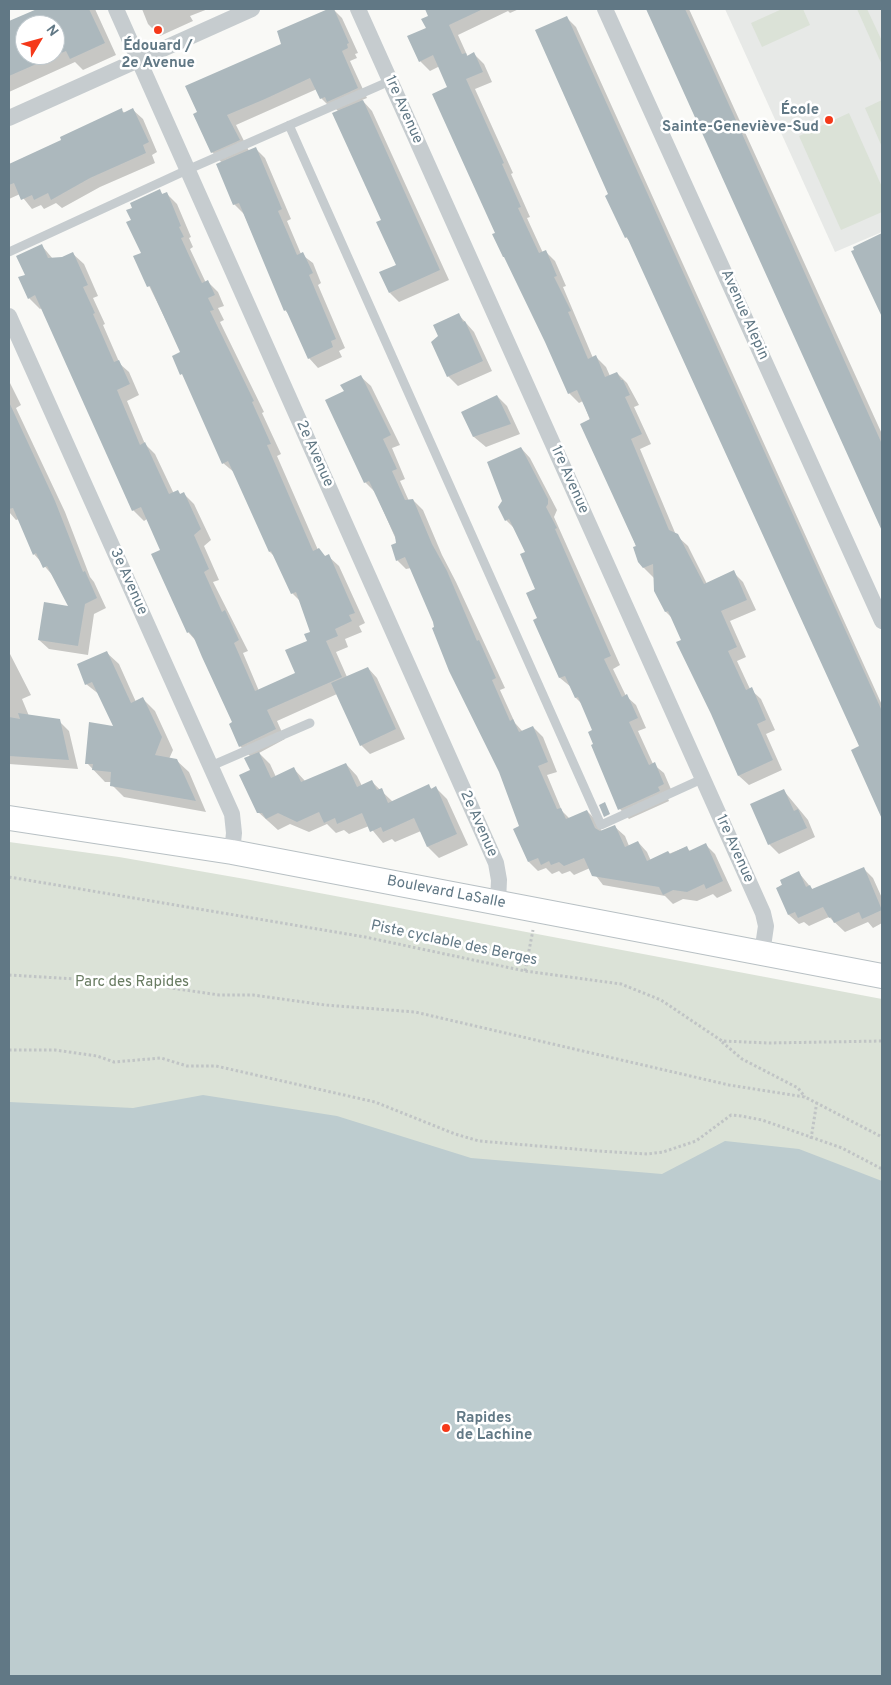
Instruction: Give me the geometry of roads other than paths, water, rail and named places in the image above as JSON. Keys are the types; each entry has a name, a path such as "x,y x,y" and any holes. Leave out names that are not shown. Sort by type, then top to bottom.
{"main road":[{"name":"Boulevard LaSalle","path":"9,818 232,852 882,976"}],"street":[{"name":"2e Avenue","path":"116,9 496,864 499,880 498,902"},
{"path":"9,118 252,9"},
{"name":"1re Avenue","path":"358,9 765,920 762,953"},
{"name":"Avenue Alepin","path":"605,9 882,621"},
{"name":"3e Avenue","path":"9,316 232,814 234,833 232,852"}],"lane":[{"path":"9,252 187,170 390,81"},
{"path":"289,125 601,825 702,779"},
{"path":"211,766 310,723"}],"place":[{"name":"Édouard / 2e Avenue","path":"158,30"},
{"name":"École Sainte-Geneviève-Sud","path":"829,120"},
{"name":"Rapides de Lachine","path":"446,1428"}],"park label":[{"name":"Parc des Rapides","path":"132,983"}]}
